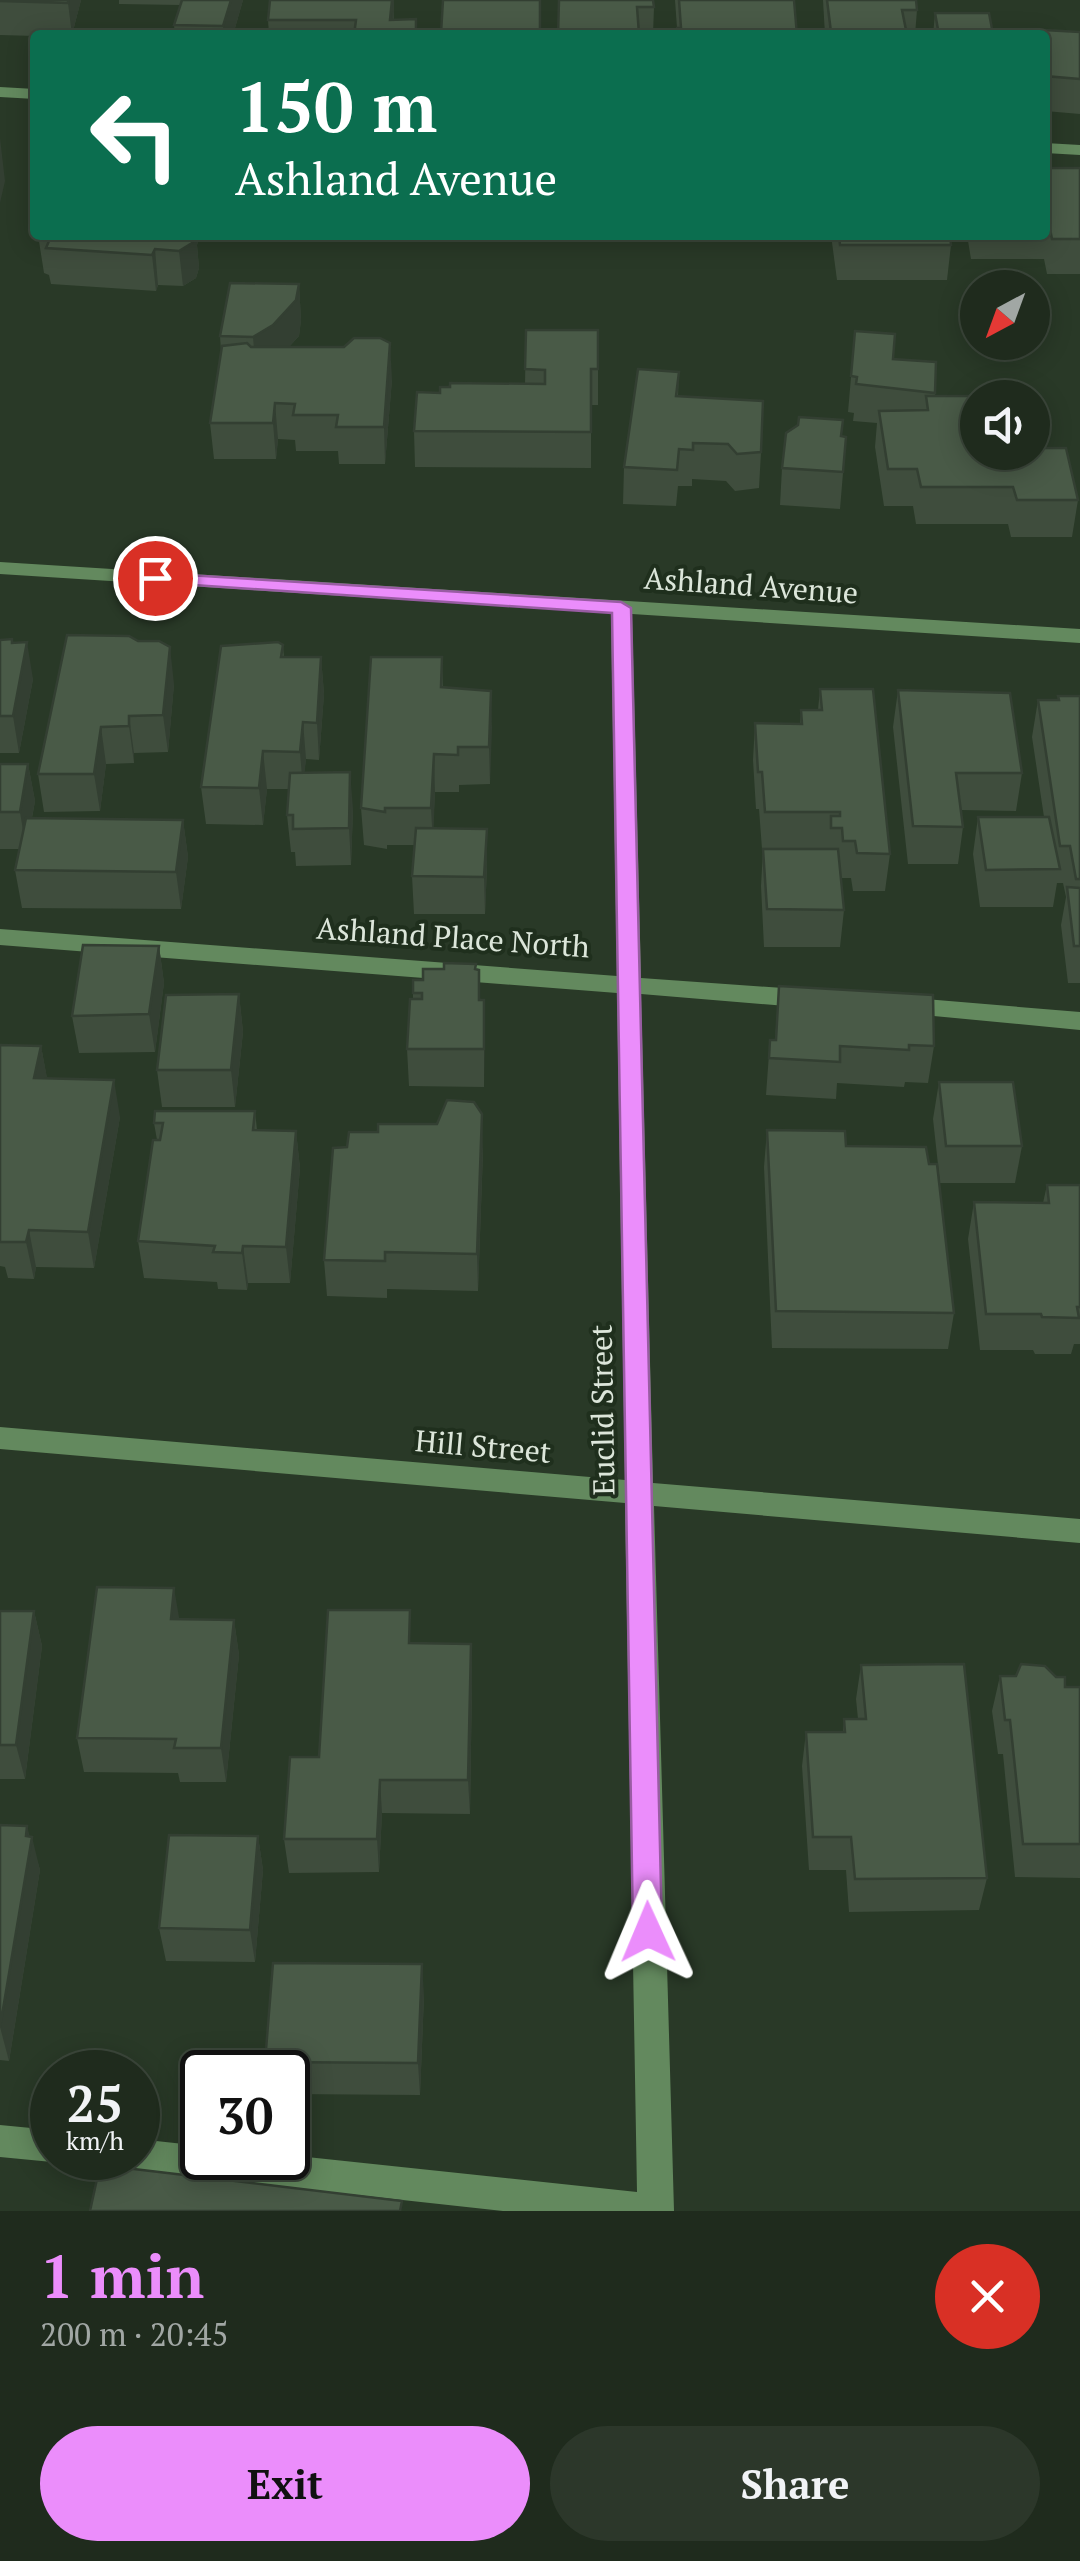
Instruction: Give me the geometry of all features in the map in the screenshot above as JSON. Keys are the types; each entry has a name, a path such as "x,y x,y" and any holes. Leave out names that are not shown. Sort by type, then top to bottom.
{"street":[{"path":"0,92 30,94"},
{"path":"1050,148 1080,150"},
{"name":"Ashland Avenue","path":"0,568 1080,636"},
{"name":"Euclid Street","path":"621,608 655,2211"},
{"name":"Ashland Place North","path":"0,937 843,1001"},
{"path":"883,1004 1080,1021"},
{"name":"Hill Street","path":"0,1438 1080,1531"},
{"path":"0,2141 30,2144"},
{"path":"160,2158 655,2211"}],"building":[{"path":"68,0 68,3 0,1"},
{"path":"182,0 231,0 223,26 174,25"},
{"path":"270,0 392,0 390,20 416,19 416,30 355,30 356,20 268,20"},
{"path":"443,0 540,0 540,30 441,30"},
{"path":"559,0 653,0 654,7 637,7 639,30 558,30"},
{"path":"679,0 794,0 797,30 677,30 681,28"},
{"path":"827,0 916,0 917,10 902,10 906,30 831,30"},
{"path":"935,13 989,13 992,30 938,30"},
{"path":"1050,30 1080,32 1080,79 1050,76"},
{"path":"1050,168 1080,168 1080,239 1052,239"},
{"path":"193,240 179,251 155,249 152,255 46,248 49,241"},
{"path":"840,240 950,240 951,245 840,245"},
{"path":"230,283 299,284 296,300 273,325 253,337 220,336"},
{"path":"526,330 598,330 598,369 591,369 591,432 414,431 417,392 440,393 440,387 450,387 450,383 545,384 545,370 525,369"},
{"path":"855,331 895,334 893,359 936,362 935,393 856,384 857,377 851,376"},
{"path":"354,338 380,338 390,343 384,427 336,427 338,415 293,415 295,404 275,403 273,423 210,423 222,346 247,343 251,347 344,347"},
{"path":"638,369 679,372 676,396 763,401 761,452 737,454 728,444 693,443 693,450 679,449 677,470 624,467"},
{"path":"926,396 960,396 960,470 1050,470 1050,448 1066,448 1078,500 1017,500 1013,487 921,487 917,469 888,469 879,411 928,410"},
{"path":"799,417 843,420 843,472 782,468 786,433 798,425"},
{"path":"67,635 129,636 170,647 163,715 129,716 129,726 101,727 94,774 38,774"},
{"path":"12,639 12,643 27,642 13,716 0,716 0,640"},
{"path":"278,642 283,645 281,657 321,657 317,723 303,722 300,752 263,751 259,788 201,787 221,646"},
{"path":"371,657 442,657 441,687 491,691 489,747 458,747 458,755 434,754 431,808 385,808 385,812 361,808"},
{"path":"820,689 873,689 890,854 857,853 855,841 843,841 842,828 831,828 831,816 840,816 840,812 765,812 755,723 802,724 801,710 822,710"},
{"path":"898,690 1010,693 1022,773 956,773 963,827 913,826"},
{"path":"1058,696 1080,696 1080,879 1076,879 1070,846 1060,846 1038,700 1059,700"},
{"path":"0,764 28,764 20,812 0,812"},
{"path":"350,772 349,828 293,829 293,815 287,815 290,773"},
{"path":"978,817 1049,817 1060,869 986,870"},
{"path":"26,818 183,820 176,872 15,870"},
{"path":"416,828 487,829 484,877 412,876"},
{"path":"763,849 838,849 844,910 767,909"},
{"path":"1067,887 1080,888 1080,946 1074,946"},
{"path":"83,945 159,946 149,1014 72,1016"},
{"path":"444,963 476,964 475,969 479,970 479,1000 484,1000 484,1049 407,1049 410,999 422,999 422,993 413,993 413,980 423,980 423,969 444,969"},
{"path":"779,986 933,995 934,1046 909,1045 909,1050 840,1046 840,1062 769,1058 770,1040 776,1040"},
{"path":"239,994 231,1070 157,1070 166,995"},
{"path":"0,1045 41,1046 34,1078 114,1080 88,1232 29,1230 26,1242 0,1242"},
{"path":"939,1082 1013,1082 1022,1146 946,1146"},
{"path":"447,1100 474,1102 482,1114 477,1254 385,1252 385,1261 324,1260 333,1148 347,1147 349,1132 378,1132 378,1124 437,1124"},
{"path":"155,1111 255,1111 253,1130 296,1131 286,1247 243,1246 242,1253 213,1252 215,1246 138,1241 153,1140 160,1140 163,1123 154,1123"},
{"path":"767,1130 845,1131 846,1146 926,1147 929,1164 937,1164 954,1313 776,1311"},
{"path":"1047,1185 1080,1185 1079,1318 986,1314 974,1202 1049,1203"},
{"path":"97,1587 174,1588 171,1619 234,1620 221,1748 174,1748 176,1739 77,1738"},
{"path":"328,1610 410,1610 409,1643 471,1644 468,1780 380,1780 377,1839 284,1839 290,1757 319,1757"},
{"path":"0,1611 34,1611 16,1745 0,1745"},
{"path":"964,1664 987,1878 855,1879 851,1837 813,1837 806,1732 845,1732 844,1719 866,1719 861,1665"},
{"path":"1021,1664 1045,1666 1056,1677 1065,1677 1065,1687 1080,1687 1080,1844 1023,1844 1010,1720 1005,1720 1000,1676 1016,1676"},
{"path":"0,1825 27,1826 26,1836 32,1837 0,2027"},
{"path":"169,1835 258,1836 250,1930 159,1928"},
{"path":"273,1963 422,1964 418,2063 310,2062 310,2050 266,2050"},
{"path":"160,2172 180,2175 180,2180 226,2180 402,2201 400,2211 90,2211 97,2180 160,2180"}],"route":[{"path":"155,578 621,608 648,1932"}]}
